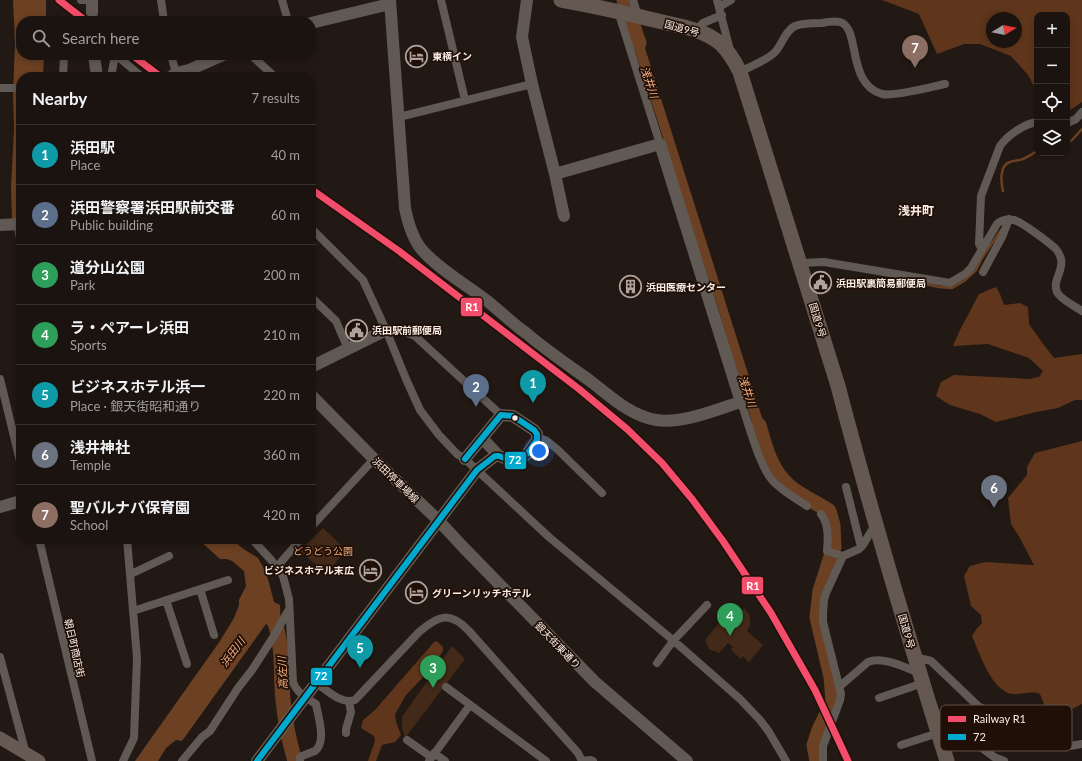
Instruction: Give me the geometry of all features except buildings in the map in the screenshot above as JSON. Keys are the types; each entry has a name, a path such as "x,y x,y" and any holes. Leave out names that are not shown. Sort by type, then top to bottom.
{"highway":[{"name":"国道9号","path":"561,0 629,14 705,34 720,44 731,57 740,72 838,386 921,678 940,739"},
{"name":"国道9号","path":"944,751 947,761"}],"main road":[{"path":"0,738 39,761"}],"street":[{"path":"92,0 92,13"},
{"path":"161,0 163,16"},
{"path":"282,0 287,16"},
{"path":"441,0 465,100"},
{"path":"527,0 522,37 564,216"},
{"path":"633,0 629,14 660,144 741,402 768,475 785,492 808,506"},
{"path":"731,0 718,3 731,57"},
{"path":"316,22 390,2 405,208 413,235 421,249 437,264 486,300 527,334 595,385 641,416 656,420 672,421 741,402"},
{"path":"696,31 703,23 722,15"},
{"path":"740,72 772,55 780,47 789,30 796,26 837,22 844,24 848,30 860,75 871,89 881,94 893,95 945,84"},
{"path":"63,72 64,60"},
{"path":"95,60 96,72"},
{"path":"112,72 114,60"},
{"path":"121,60 136,72"},
{"path":"172,60 174,72"},
{"path":"183,72 212,60"},
{"path":"256,60 270,72"},
{"path":"399,117 532,84"},
{"path":"4,88 16,88"},
{"path":"1070,122 1076,119 1082,112"},
{"path":"982,249 980,244 981,196 1000,146 1005,139 1028,124 1034,123"},
{"path":"555,174 660,144"},
{"path":"983,272 1002,237 1009,220"},
{"path":"800,264 824,262 950,283 965,274 971,268 1000,221 1014,220 1022,224 1058,252 1061,258 1062,267 1056,282 1058,292 1066,300 1082,311"},
{"path":"1,225 16,224"},
{"path":"316,233 362,280 386,330 420,410 439,435 457,454 465,459 550,538 740,699 769,732 786,761"},
{"path":"316,302 336,321 348,349"},
{"path":"316,365 386,330 396,329 415,336 500,415 513,416 534,430 537,440 528,453 521,459 512,461 499,456 482,438"},
{"path":"0,379 16,445"},
{"name":"浜田停車場線","path":"316,400 374,459 438,520"},
{"path":"465,459 500,415"},
{"path":"537,438 547,440 602,493"},
{"path":"257,761 477,470 491,458 499,456"},
{"path":"316,519 374,459"},
{"path":"846,487 861,547"},
{"path":"0,507 16,502"},
{"path":"821,514 825,521 828,533 827,551 836,554 861,547 876,522"},
{"name":"銀天街東通り","path":"438,520 595,682 687,761"},
{"name":"朝日町商店街","path":"40,544 92,761"},
{"path":"123,761 134,738 137,658 128,544"},
{"path":"256,544 283,576 289,599 293,682 296,689 305,698 316,704 321,729 321,741 315,750 300,757 300,761"},
{"path":"279,570 281,562 297,544"},
{"path":"823,761 823,746 840,700 839,687 823,622 824,600 836,554"},
{"path":"131,574 169,556"},
{"path":"133,611 228,580"},
{"path":"200,589 214,635"},
{"path":"166,600 187,664"},
{"path":"657,663 673,641 707,605"},
{"path":"182,761 202,737 210,731 238,688 252,670 289,610"},
{"path":"316,683 342,700 349,702 355,700 419,632 430,623 442,618 452,617 469,630 578,753 582,761 593,761"},
{"path":"915,656 931,661 977,705"},
{"path":"0,657 26,754"},
{"path":"839,687 872,660 885,662 921,678"},
{"path":"879,698 921,678"},
{"path":"446,687 546,761"},
{"path":"346,733 351,712 349,702"},
{"path":"431,757 470,705"},
{"path":"932,715 940,716"},
{"path":"901,744 938,733"},
{"path":"407,740 431,757 445,761"},
{"path":"1072,746 1082,744"},
{"path":"986,751 994,757 1004,761"}],"green space":[{"name":"どうどう公園","path":"323,528 346,550 326,574 300,551 307,544 316,544 316,535"},
{"path":"735,604 742,610 744,608 746,610 750,619 750,625 747,631 763,645 749,662 743,656 741,659 731,650 733,647 728,643 719,653 709,649 705,640"},
{"path":"452,646 465,659 405,738 402,728 402,717"}],"shaded area":[{"path":"882,0 1082,0 1082,102 1070,110 1070,12 1034,12 1034,86 1028,75 1011,56 990,48 1022,48 1022,12 986,12 986,46 980,44 964,44 937,54 919,14"},
{"path":"996,287 1004,305 1020,303 1028,307 1029,324 1054,358 1082,354 1082,400 1075,400 1058,408 996,422 980,414 950,405 936,396 941,382 954,375 1030,379 1039,377 1043,371 1029,358 988,344 953,346 979,294"},
{"path":"1082,441 1082,704 1072,709 1072,705 1046,705 1044,704 1040,694 1037,693 1012,694 998,686 987,670 972,636 982,623 981,615 971,606 964,576 970,566 985,562 1034,565 1011,524 1008,498 1027,475 1027,467 1035,453"},
{"path":"435,641 443,647 443,651 432,668 406,695 395,714 396,722 401,735 395,742 382,745 376,761 368,761 375,741 374,736 361,728 363,720 375,710"}],"water":[{"path":"13,0 46,0 46,16 16,16 16,60 44,60 43,72 16,72 16,239 12,219 11,187 14,129 13,94 15,44"},
{"path":"626,23 638,26 770,443 759,446 718,308"},
{"name":"浜田川","path":"204,544 237,544 258,558 268,579 274,602 280,605 281,631 278,639 276,631 266,624 182,741 176,740 166,748 158,761 135,761 220,641 234,618 239,605 239,600 246,586 244,571 232,561 220,559"}],"waterway":[{"name":"浅井川","path":"624,0 639,43"},
{"path":"1070,141 1082,129"},
{"path":"1003,191 1001,179 1002,170 1006,164 1023,159 1034,153"},
{"path":"907,280 939,287 952,288 964,281 976,270 982,258 1001,230"},
{"name":"浅井川","path":"759,425 772,464 781,478 796,491 829,511 833,525 834,547 820,591 817,617 831,677 833,701 819,730 814,745 817,761"},
{"name":"高佐川","path":"273,617 279,638 285,716 295,761"}],"rail line":[{"name":"R1","path":"59,0 80,16"},
{"name":"R1","path":"139,60 154,72"},
{"name":"R1","path":"316,193 399,251 579,389 627,429 662,463 692,499 723,541 771,613 815,690 848,761"}],"transit line":[{"name":"72","path":"257,761 477,470 495,456 512,461 521,459 528,453 537,440 537,434 534,430 513,416 501,415 465,459"}],"place":[{"name":"東横イン","path":"416,56"},
{"name":"聖バルナバ保育園","path":"915,68"},
{"name":"浜田駅裏簡易郵便局","path":"820,283"},
{"name":"浜田医療センター","path":"631,287"},
{"name":"浜田駅前郵便局","path":"357,330"},
{"name":"浜田駅","path":"533,403"},
{"name":"浜田警察署浜田駅前交番","path":"476,407"},
{"name":"浅井神社","path":"994,508"},
{"name":"ビジネスホテル末広","path":"370,570"},
{"name":"グリーンリッチホテル","path":"416,593"},
{"name":"ラ・ペアーレ浜田","path":"730,636"},
{"name":"ビジネスホテル浜一","path":"360,668"},
{"name":"道分山公園","path":"433,688"}],"district":[{"name":"浅井町","path":"916,210"}]}
